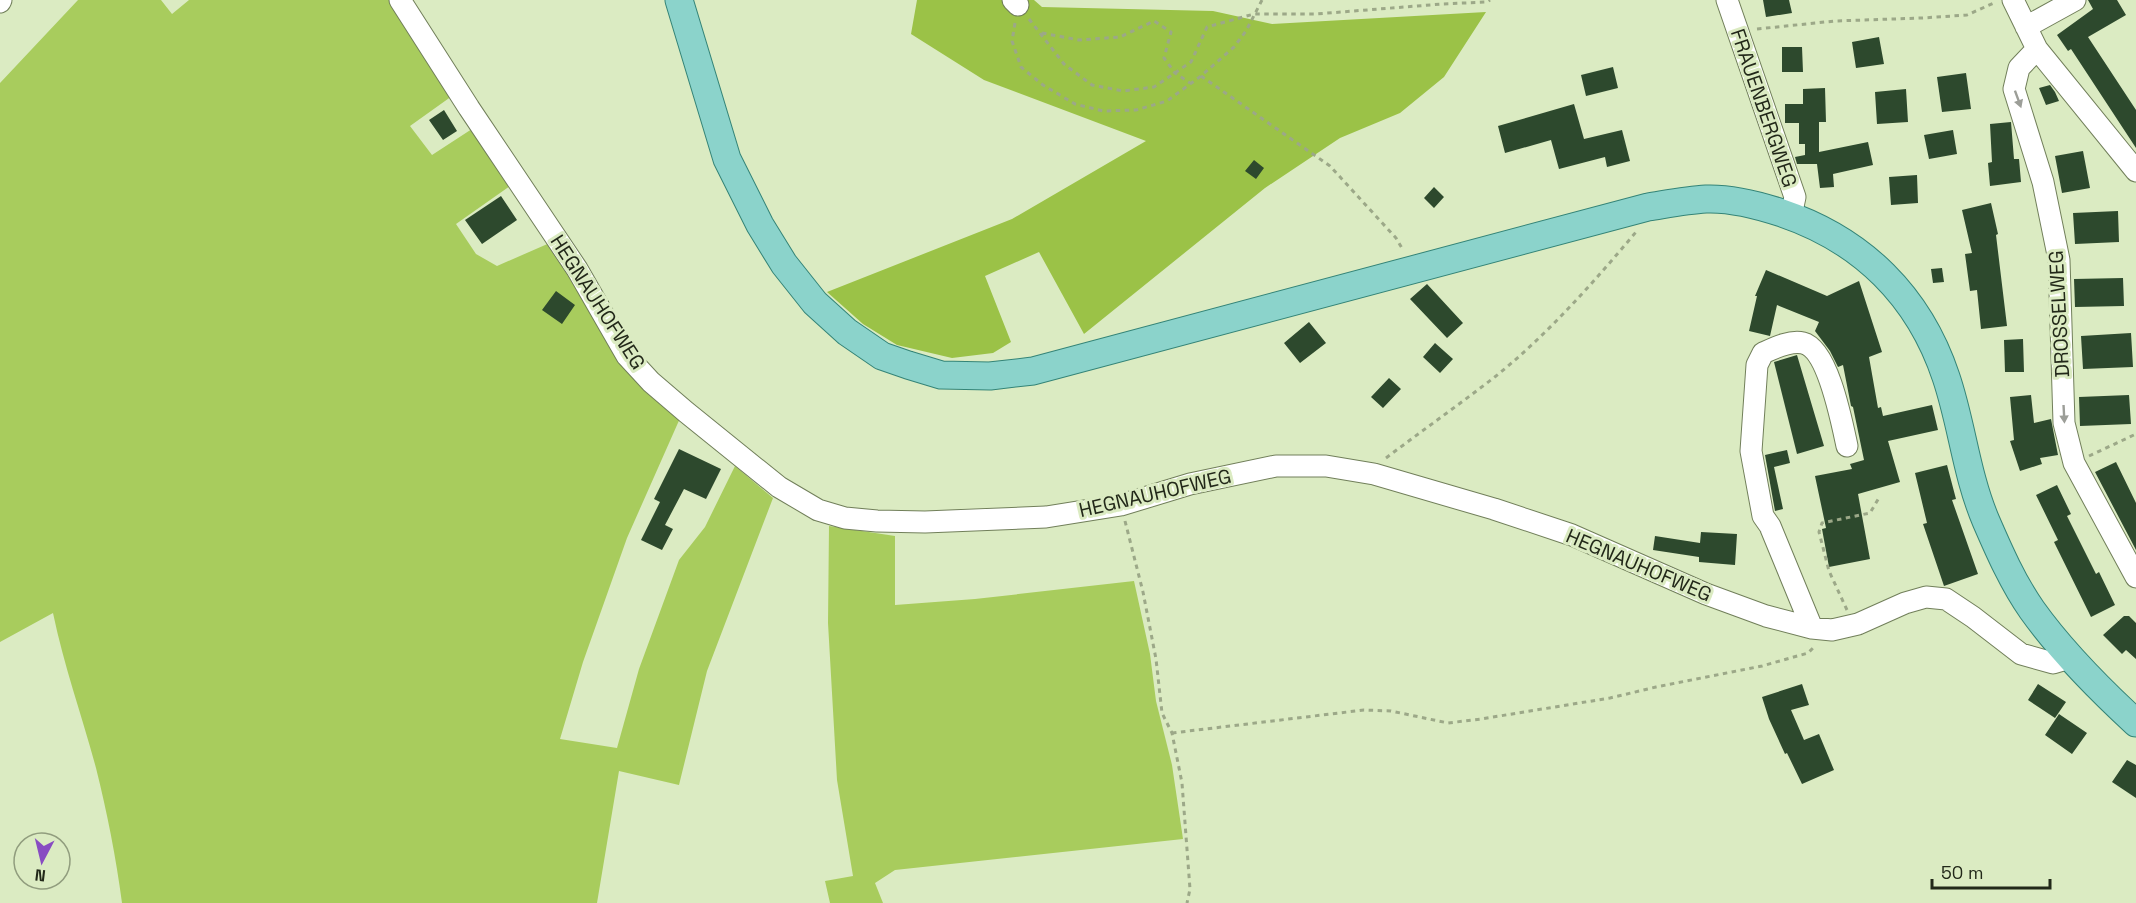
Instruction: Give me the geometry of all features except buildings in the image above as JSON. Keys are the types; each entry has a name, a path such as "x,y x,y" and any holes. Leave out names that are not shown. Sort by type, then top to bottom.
{"main road":[{"path":"679,0 727,159 760,225 784,264 815,303 847,332 882,356 940,375 990,376 1033,371 1648,207 1707,199 1733,201 1791,216 1832,234 1888,277 1926,329 1946,377 1972,485 2005,562 2031,609 2070,658 2136,723"}],"street":[{"name":"HEGNAUHOFWEG","path":"400,0 468,108 577,269 627,356 660,389 779,487 818,510 845,518 877,521 925,522 1046,517 1121,505 1190,484 1276,466 1326,466 1374,474 1494,509 1572,535 1706,594 1766,615 1822,629 1854,625 1905,603 1926,597 1946,599 1973,616 2021,654 2053,663 2070,658"},
{"name":"FRAUENBERGWEG","path":"1727,0 1795,197 1791,216"},
{"path":"2013,0 2037,49 2136,171"},
{"path":"2026,27 2075,0"},
{"name":"DROSSELWEG","path":"2037,49 2019,68 2014,89 2043,182 2059,260 2064,423 2074,463 2136,577"},
{"path":"1822,629 1770,526 1762,516 1751,451 1757,365 1763,353 1786,344 1803,343 1816,351 1833,388 1847,446"}],"path":[{"path":"1016,2 1012,41 1021,67 1043,85 1075,104 1103,111 1136,110 1167,101 1201,76 1234,47 1246,31 1262,0"},
{"path":"1191,83 1175,73 1164,58 1171,32 1154,21 1120,37 1079,40 1040,33 1064,64 1092,85 1123,92 1154,87 1175,73 1191,62 1207,27 1254,14 1316,14 1490,0"},
{"path":"1739,31 1835,21 1967,15 2000,0"},
{"path":"1201,76 1330,166 1396,238 1412,271"},
{"path":"1374,474 1382,462 1496,375 1551,327 1603,272 1640,228 1648,207"},
{"path":"2074,463 2136,434"},
{"path":"1854,625 1829,571 1819,532 1822,523 1870,513 1880,496"},
{"path":"1121,505 1143,592 1156,659 1162,713 1172,733 1182,783 1190,889 1187,903"},
{"path":"1172,733 1364,710 1391,711 1448,723 1492,717 1610,698 1762,666 1808,653 1822,629"}],"green space":[{"path":"78,0 161,0 172,14 189,0 397,0 452,96 410,126 432,155 475,127 513,184 456,224 476,254 497,266 552,242 681,416 627,538 583,662 560,739 617,748 639,669 679,560 705,527 735,466 773,498 707,671 679,785 619,771 597,903 122,903 100,785 53,613 0,642 0,83"},
{"path":"917,0 1034,0 1042,7 1213,11 1272,24 1486,12 1444,77 1400,113 1340,138 1265,188 1084,334 1039,252 985,276 1011,342 993,353 952,358 897,345 863,324 827,292 1012,219 1146,141 984,80 911,34"},
{"path":"829,526 895,536 895,605 975,599 1134,581 1150,654 1156,701 1172,765 1183,839 895,870 875,883 883,903 830,903 825,881 853,876 837,780 828,623"}]}
